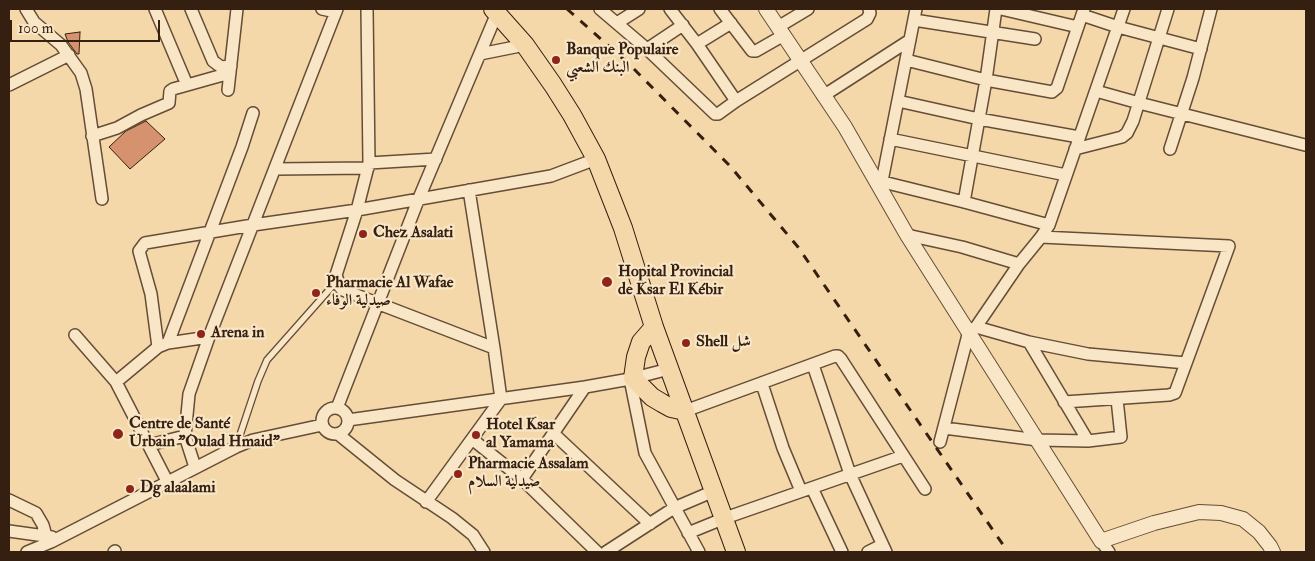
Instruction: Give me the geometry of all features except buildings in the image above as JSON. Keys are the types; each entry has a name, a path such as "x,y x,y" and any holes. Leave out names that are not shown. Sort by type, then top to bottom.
{"main road":[{"path":"495,11 524,45 572,115 596,159 623,228 654,327 736,552"},
{"path":"654,327 641,342 632,378 657,400 671,408 685,411"}],"street":[{"path":"26,9 34,22 61,45 81,72 86,89 102,198"},
{"path":"155,9 186,86"},
{"path":"191,9 213,61 230,70"},
{"path":"228,90 237,9"},
{"path":"195,467 184,436 189,394 209,337 336,10 322,9"},
{"path":"367,9 368,166 357,210 336,275 337,281 343,290 494,348"},
{"path":"600,9 715,114 718,114 868,19 869,9"},
{"path":"617,24 638,9"},
{"path":"670,9 697,44 736,101"},
{"path":"720,9 752,51 756,51 808,9"},
{"path":"766,9 879,181 907,235 973,329 1038,440 1105,547 1154,523 1199,512 1221,513 1243,519 1259,532 1270,546 1272,552"},
{"path":"964,202 994,33 996,9"},
{"path":"1002,9 1078,27"},
{"path":"940,442 973,329 1049,225 1124,9"},
{"path":"1075,149 1122,137 1127,133 1168,9"},
{"path":"1170,149 1193,78 1211,9"},
{"path":"337,408 379,305 419,198 480,54 495,11"},
{"path":"906,60 986,80 1055,91 1062,76 1083,12 1118,28 1201,48"},
{"path":"879,181 890,140 915,14 994,33 1035,39"},
{"path":"697,44 731,23"},
{"path":"647,50 683,25"},
{"path":"823,96 910,40"},
{"path":"480,54 524,45"},
{"path":"9,85 69,55"},
{"path":"92,136 117,128 169,103 170,91 230,70"},
{"path":"1096,90 1138,103 1305,145"},
{"path":"898,101 979,119 1079,137"},
{"path":"116,382 162,345 210,232 253,113"},
{"path":"890,140 1066,175"},
{"path":"275,169 368,166 436,159"},
{"path":"162,345 140,254 140,248 145,243 357,210 558,174 596,159"},
{"path":"879,181 1049,225"},
{"path":"426,502 501,399 469,190"},
{"path":"907,235 962,247 1019,264"},
{"path":"1041,237 1229,246 1177,389 1172,394 1064,402"},
{"path":"973,329 1088,354 1186,363"},
{"path":"75,334 116,382 167,481"},
{"path":"162,345 209,337"},
{"path":"1029,342 1088,441"},
{"path":"685,411 836,356 841,359 925,489"},
{"path":"813,365 850,474 884,549 868,552"},
{"path":"348,420 585,387 669,369"},
{"path":"632,378 645,453 700,552"},
{"path":"762,384 783,448 801,491"},
{"path":"522,479 585,387"},
{"path":"944,428 1038,440 1088,441 1121,437 1117,399"},
{"path":"338,434 346,429 348,420 343,410 337,408 328,409 322,416 322,425 328,433 338,434 388,475 452,518 473,535 484,552"},
{"path":"27,552 236,447 253,440 322,425"},
{"path":"553,433 650,524"},
{"path":"149,445 184,436"},
{"path":"472,439 522,479 597,552"},
{"path":"688,533 724,518 903,456"},
{"path":"812,488 842,552"},
{"path":"606,552 674,508 714,491"},
{"path":"9,500 36,513 44,525 46,536"},
{"path":"9,531 58,538"}],"lane":[{"path":"236,447 267,360 337,281"}],"railway":[{"path":"567,9 629,64 730,166 798,247 1008,552"}],"place":[{"name":"Banque Populaire البنك الشعبي","path":"556,60"},
{"name":"Chez Asalati","path":"363,234"},
{"name":"Hopital Provincial de Ksar El Kébir","path":"607,282"},
{"name":"Pharmacie Al Wafae صيدلية الوفاء","path":"316,293"},
{"name":"Arena in","path":"201,334"},
{"name":"Shell شل","path":"686,343"},
{"name":"Centre de Santé Urbain \"Oulad Hmaid\"","path":"118,434"},
{"name":"Hotel Ksar al Yamama","path":"476,435"},
{"name":"Pharmacie Assalam صيدلية السلام","path":"458,474"},
{"name":"Dg alaalami","path":"130,489"}]}
